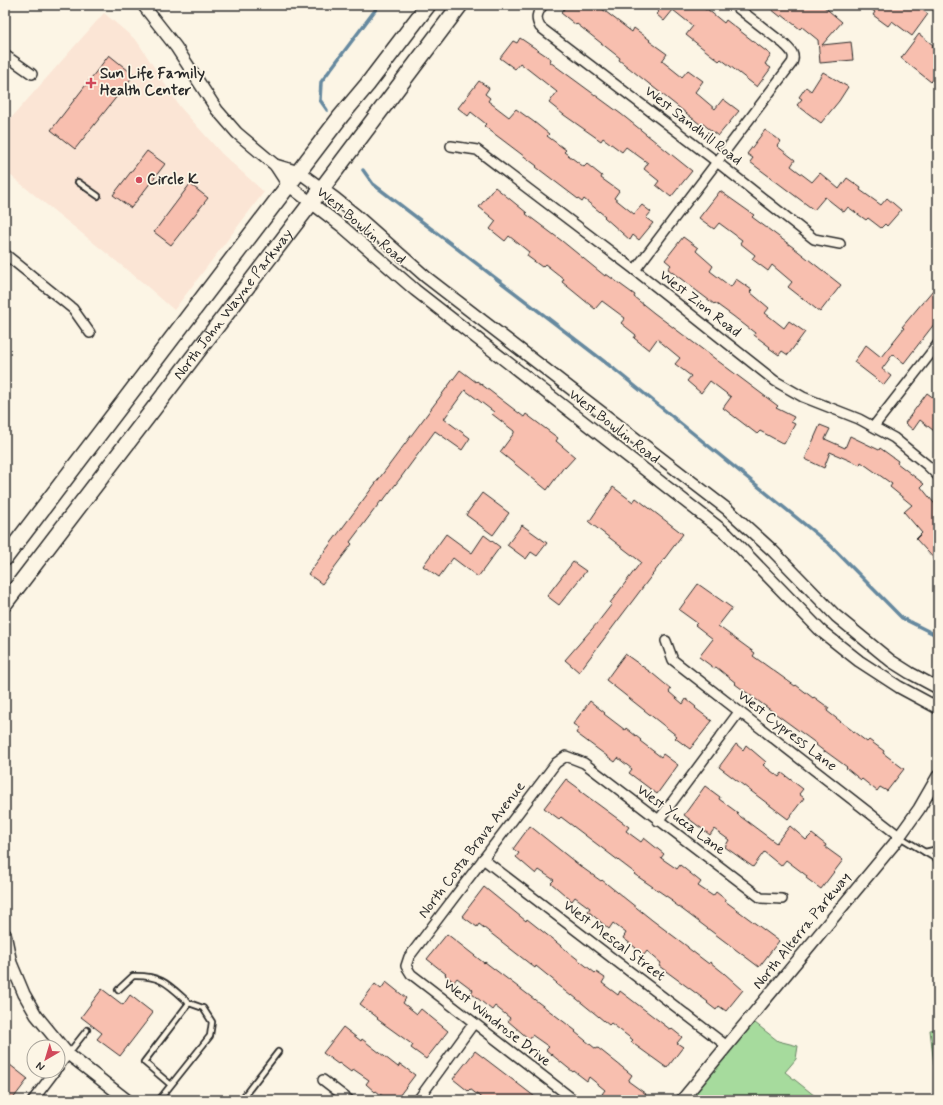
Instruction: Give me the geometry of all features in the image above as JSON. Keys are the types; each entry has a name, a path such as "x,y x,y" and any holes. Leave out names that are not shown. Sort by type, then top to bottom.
{"highway":[{"name":"North John Wayne Parkway","path":"5,558 288,185 428,5"},
{"name":"North John Wayne Parkway","path":"5,603 322,189 460,5"}],"street":[{"name":"West Bowlin Road","path":"143,5 176,47 218,110 237,132 275,165 288,185 344,228 421,295 728,534 821,631 858,661 899,688 938,708"},
{"name":"West Sandhill Road","path":"543,5 536,17 540,27 717,162 814,239 840,244"},
{"path":"635,270 792,63 794,55 784,44 734,5"},
{"path":"5,55 32,74"},
{"name":"West Zion Road","path":"451,146 477,150 635,270 775,381 803,397 874,426 913,452 938,476"},
{"name":"West Bowlin Road","path":"275,165 298,172 356,215 426,277 727,509 772,550 836,616 866,641 891,661 938,688"},
{"path":"5,254 73,309 90,333"},
{"path":"874,426 938,344"},
{"name":"West Cypress Lane","path":"666,641 673,660 899,836"},
{"path":"658,821 739,712"},
{"name":"West Yucca Lane","path":"566,756 584,763 658,821 761,898 782,900"},
{"name":"North Costa Brava Avenue","path":"406,966 409,957 556,763 566,756"},
{"name":"North Alterra Parkway","path":"682,1100 899,836 919,809 938,776"},
{"name":"West Mescal Street","path":"483,859 727,1046"},
{"path":"5,934 11,963 24,994 36,1014 68,1054 126,1100"},
{"name":"West Windrose Drive","path":"406,966 411,974 574,1100"},
{"path":"418,1100 474,1023"},
{"path":"32,1100 49,1079"},
{"path":"323,1080 349,1100"}],"lane":[{"path":"78,182 98,196"},
{"path":"899,836 938,860"},
{"path":"925,852 938,849"},
{"path":"118,990 133,976 148,976 163,981 189,1003 203,1008 212,1022 210,1036 160,1100"},
{"path":"171,1085 144,1062 189,1003"},
{"path":"68,1054 87,1030"},
{"path":"241,1100 278,1052"}],"shaded area":[{"path":"104,13 137,41 180,107 222,154 264,192 174,310 142,282 5,171 5,125"}],"green space":[{"path":"750,1019 778,1041 798,1046 796,1059 785,1072 820,1100 682,1100"},
{"path":"938,1029 938,1065 934,1065 930,1030"}],"building":[{"path":"567,5 597,5 632,32 634,28 667,54 662,61 682,77 688,70 703,81 695,92 715,109 723,99 739,111 718,136 702,123 701,125 619,60 620,58 561,13"},
{"path":"651,5 700,5 724,23 726,20 771,55 765,64 771,68 757,87 721,59 719,61 686,35 693,26 673,10 664,21 656,14 659,12"},
{"path":"766,5 822,5 842,22 822,45 851,42 853,60 820,63 818,40 802,27 800,29"},
{"path":"865,5 915,5 928,14 912,36 892,21 888,26 873,15 875,12"},
{"path":"919,34 933,45 932,47 938,52 938,74 931,82 901,58"},
{"path":"520,38 551,59 550,62 621,114 692,171 671,197 656,185 659,181 644,169 648,163 626,147 622,152 603,138 601,141 564,115 549,103 557,92 520,63 515,69 500,58 513,41 517,43"},
{"path":"109,55 134,75 75,149 51,130"},
{"path":"823,72 848,87 839,101 821,123 797,105 802,99 799,97 806,87 811,91"},
{"path":"479,81 489,88 485,94 490,98 488,101 509,117 516,109 534,122 549,134 547,136 566,150 564,152 584,167 587,164 602,176 601,178 619,191 614,198 634,214 642,205 651,212 646,218 653,223 639,240 633,235 630,240 604,217 605,216 584,199 582,202 536,167 537,166 484,126 486,124 471,112 468,116 458,108"},
{"path":"765,130 781,141 777,146 795,160 791,166 812,182 820,173 839,189 847,178 861,188 860,190 881,205 887,198 901,210 887,226 885,224 881,228 868,218 866,220 848,207 844,212 825,197 814,210 750,162 753,158 747,154"},
{"name":"Circle K","path":"147,151 165,164 131,208 113,195"},
{"name":"Circle K","path":"190,184 208,198 171,245 154,232"},
{"path":"495,187 527,213 526,214 605,276 606,274 635,295 634,297 654,313 778,406 776,408 794,417 791,422 795,424 784,444 760,431 757,434 723,408 731,397 710,381 701,393 687,381 691,376 675,364 680,358 657,339 649,350 634,338 636,335 621,323 625,318 602,301 595,309 562,282 564,279 545,264 542,267 527,256 529,252 509,236 505,241 490,229 496,221 479,207"},
{"path":"720,191 754,215 752,217 841,285 820,312 788,287 792,282 772,265 768,271 752,259 755,255 740,243 742,240 719,223 714,229 699,218"},
{"path":"683,237 698,248 696,251 713,266 710,271 731,287 736,279 752,290 750,292 769,308 765,313 784,328 789,321 805,332 788,355 782,351 779,355 769,348 770,347 754,335 755,333 668,269 671,265 665,260"},
{"path":"938,284 938,319 904,363 893,354 882,369 891,376 884,385 854,362 866,345 881,357 904,328 902,327"},
{"path":"460,370 524,417 526,414 558,438 556,441 575,457 565,468 564,467 547,490 500,452 514,431 492,414 494,412 465,390 444,419 470,438 462,450 435,431 399,480 350,542 352,544 322,584 308,574"},
{"path":"927,393 938,401 938,434 920,420 913,430 905,423"},
{"path":"820,425 830,429 825,439 845,448 850,436 879,450 880,448 898,461 897,463 924,484 921,487 938,508 938,563 916,539 922,533 904,512 912,505 890,487 892,484 861,462 860,465 830,452 824,468 805,459"},
{"path":"613,487 633,502 636,498 683,534 579,672 565,660 612,604 610,603 641,562 589,522"},
{"path":"482,493 509,513 493,535 466,515"},
{"path":"522,525 547,543 537,556 531,552 526,559 507,545"},
{"path":"446,534 472,553 484,535 500,547 478,577 453,558 439,577 423,566"},
{"path":"573,562 586,571 559,605 547,596"},
{"path":"698,584 732,608 718,626 755,653 753,656 829,708 827,711 867,742 869,740 884,751 883,753 904,769 887,791 880,787 877,791 862,779 861,780 846,768 847,767 816,745 817,744 735,684 736,683 716,667 714,668 699,657 713,639 695,625 697,623 679,610"},
{"path":"625,654 671,689 669,692 683,704 686,699 712,721 690,749 675,738 677,736 606,680"},
{"path":"590,701 605,713 604,714 625,730 626,728 661,757 663,754 678,765 657,794 629,773 632,769 618,758 615,762 576,733 579,728 573,724"},
{"path":"736,744 743,750 746,745 766,762 763,765 779,777 782,773 803,789 799,794 804,798 788,819 719,767"},
{"path":"566,779 629,827 626,831 641,842 644,838 664,854 661,858 677,869 680,865 701,882 698,886 713,896 716,892 725,899 725,901 779,941 759,967 671,901 672,900 634,874 635,873 561,817 559,819 544,808"},
{"path":"705,786 720,797 719,799 738,813 737,814 776,843 790,826 806,840 812,834 826,845 825,847 843,860 821,889 786,860 781,866 764,852 753,867 725,847 729,840 714,829 710,835 684,815"},
{"path":"530,826 709,964 710,962 743,990 726,1011 719,1006 716,1010 707,1003 708,1002 659,966 661,963 647,951 644,955 635,949 636,948 623,938 626,933 613,923 609,929 588,911 590,908 575,897 572,901 551,883 554,880 539,870 536,874 516,857 519,853 513,849"},
{"path":"484,887 595,973 596,972 605,978 602,983 618,995 620,991 682,1037 677,1043 683,1047 667,1068 631,1042 633,1040 611,1023 609,1025 572,995 571,996 536,966 535,968 479,924 477,927 462,916"},
{"path":"447,934 632,1075 628,1081 646,1094 641,1100 609,1100 602,1094 605,1090 589,1077 587,1081 574,1071 573,1072 546,1050 549,1047 532,1035 529,1039 508,1021 510,1018 495,1006 492,1010 471,993 473,990 457,978 454,982 445,975 446,974 427,959"},
{"path":"386,982 406,998 403,1003 417,1014 421,1009 448,1031 426,1059 411,1048 413,1045 377,1019 378,1018 360,1004 375,984 381,989"},
{"path":"102,989 123,1005 130,995 153,1013 120,1056 97,1039 102,1033 81,1017"},
{"path":"343,1027 361,1041 362,1039 398,1067 400,1064 415,1075 396,1100 388,1100 376,1091 375,1092 366,1084 369,1080 353,1069 351,1072 323,1053"},
{"path":"475,1051 539,1100 484,1100 470,1089 468,1091 453,1079"},
{"path":"5,1061 26,1079 28,1079 12,1100 5,1100"}],"waterway":[{"path":"327,110 320,100 321,82 379,5"},
{"path":"363,170 373,184 614,369 830,545 902,618 938,636"}],"place":[{"name":"Sun Life Family Health Center","path":"91,83"},
{"name":"Circle K","path":"139,180"}]}
